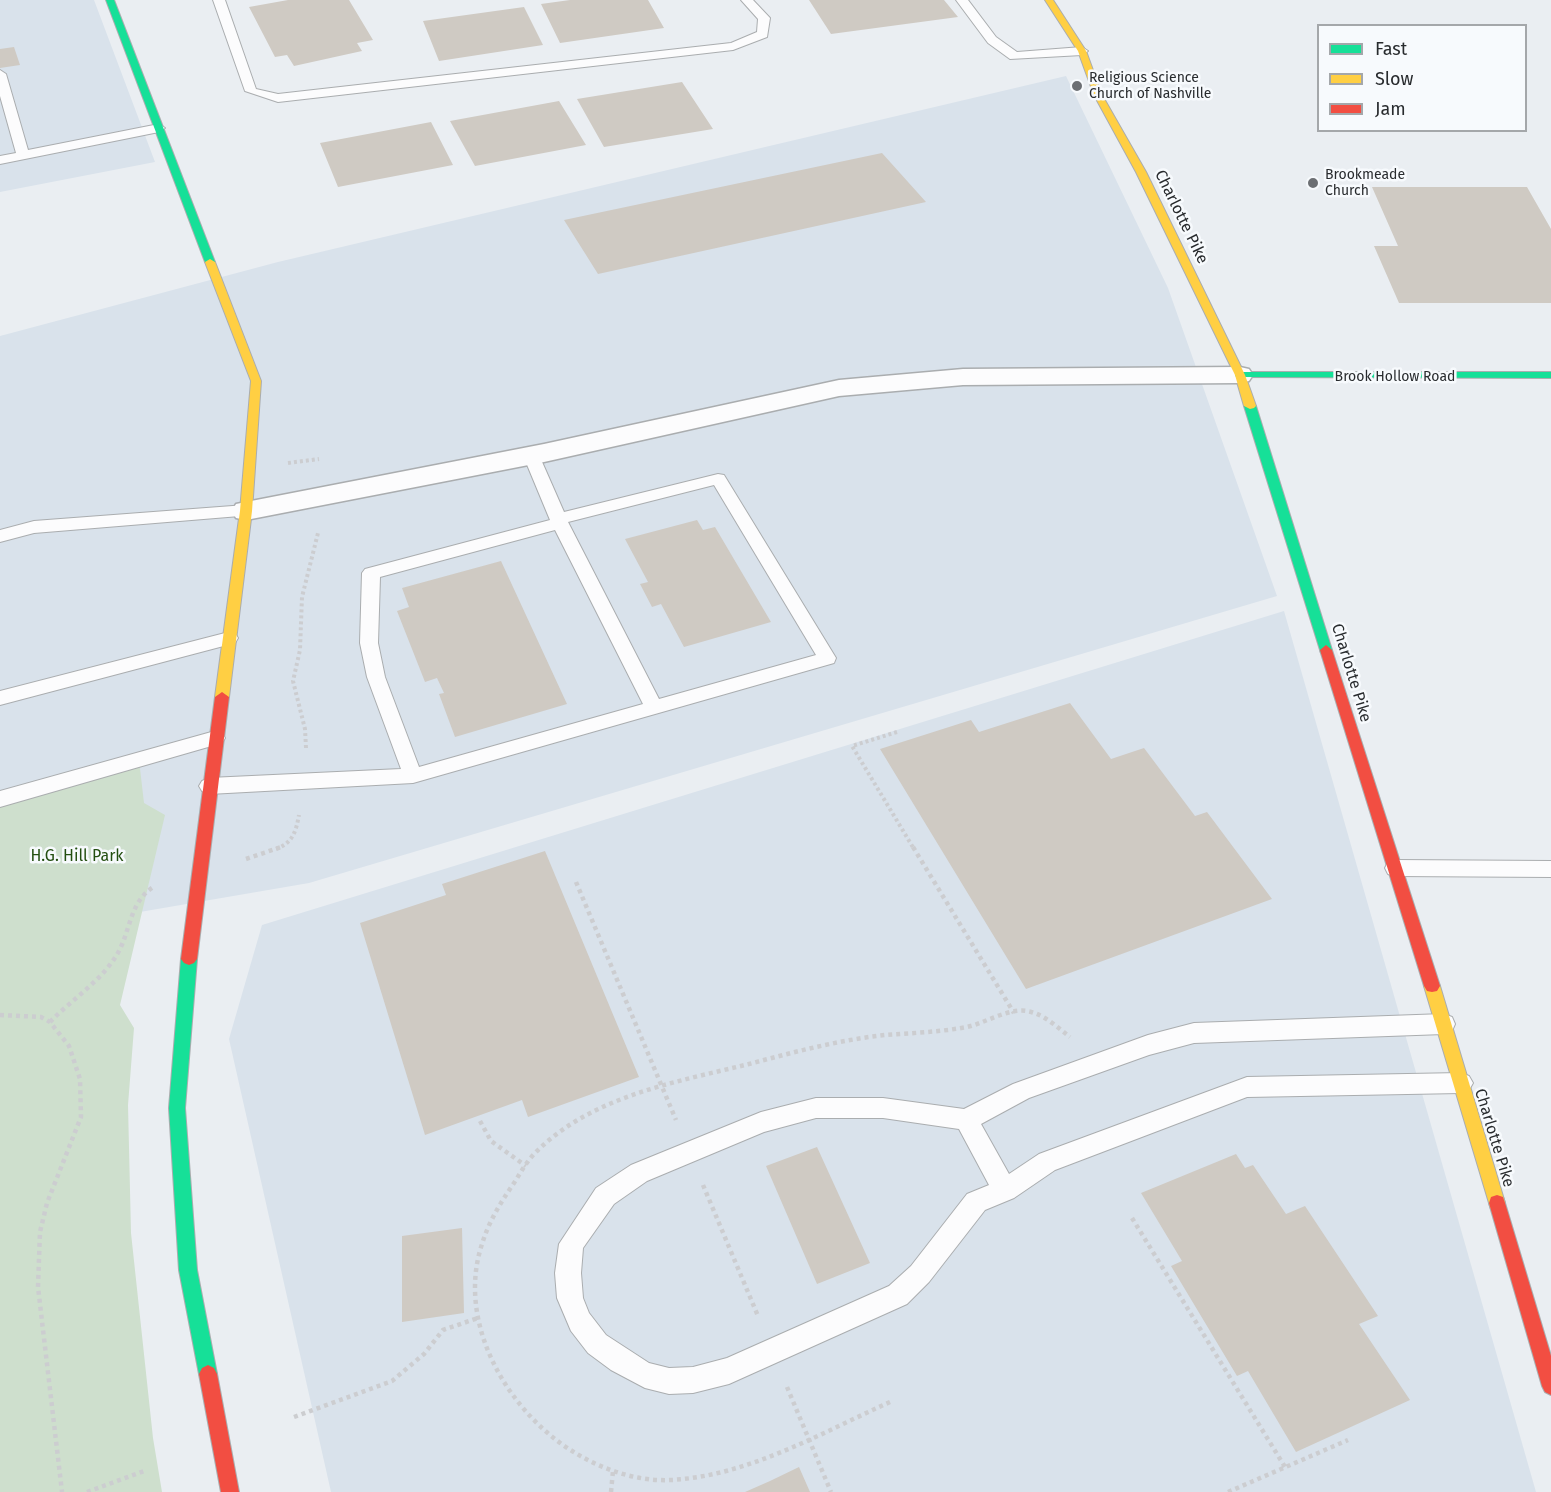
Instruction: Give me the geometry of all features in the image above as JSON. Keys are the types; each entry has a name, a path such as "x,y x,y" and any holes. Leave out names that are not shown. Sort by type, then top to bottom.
{"street":[{"path":"110,0 256,381 246,510 215,738 186,984 177,1108 189,1270 230,1492"},
{"name":"Charlotte Pike","path":"1049,0 1082,51 1098,95 1141,172 1240,375 1444,1024 1551,1386"},
{"path":"246,510 531,455 839,388 963,377 1240,375"},
{"name":"Brook Hollow Road","path":"1240,375 1551,375"}],"lane":[{"path":"219,0 251,91 278,98 733,46 763,34 764,18 747,0"},
{"path":"962,0 992,40 1014,56 1082,51"},
{"path":"0,74 23,155"},
{"path":"0,160 159,128"},
{"path":"531,455 560,521 656,709"},
{"path":"209,786 413,776 656,709 827,658 718,479 371,573 369,643 376,677 413,776"},
{"path":"0,536 34,527 246,510"},
{"path":"0,698 229,638"},
{"path":"0,799 215,738"},
{"path":"1395,868 1551,869"},
{"path":"1444,1024 1194,1033 1105,1060 1021,1091 966,1120 883,1108 816,1108 760,1122 639,1173 605,1196 571,1244 568,1273 570,1298 580,1322 597,1344 620,1361 645,1375 669,1381 693,1380 729,1371 898,1295 920,1274 976,1202 1005,1190 1047,1162 1247,1088 1461,1083"},
{"path":"966,1120 1005,1190"}],"path":[{"path":"897,732 852,746 1014,1013"},
{"path":"890,1402 750,1461 718,1471 671,1480 613,1471 588,1462 547,1435 511,1397 494,1371 478,1318 478,1264 493,1216 539,1149 580,1120 611,1105 703,1073 846,1039 963,1030 1025,1011 1038,1016 1105,1060"},
{"path":"0,1015 41,1017 50,1022 69,1046 80,1079 81,1117 46,1203 40,1232 38,1287 62,1492"},
{"path":"480,1121 491,1141 526,1166"},
{"path":"1132,1218 1284,1467"},
{"path":"294,1417 392,1381 424,1354 443,1330 478,1318"},
{"path":"1228,1492 1348,1440"},
{"path":"87,1492 147,1470"},
{"path":"611,1492 613,1471"}],"shaded area":[{"path":"0,0 94,0 155,162 0,192"},
{"path":"1066,76 1168,288 1277,596 309,883 0,936 0,336 278,262"},
{"path":"1284,611 1536,1492 331,1492 229,1039 262,925"}],"green space":[{"name":"H.G. Hill Park","path":"139,760 144,803 165,815 120,1005 134,1028 128,1105 131,1233 153,1438 162,1492 0,1492 0,799"}],"building":[{"path":"288,0 349,0 373,40 357,43 362,51 294,66 287,55 275,57 249,7"},
{"path":"570,0 648,0 664,28 560,43 541,4"},
{"path":"809,0 944,0 958,17 831,34"},
{"path":"524,7 543,45 439,61 423,21"},
{"path":"14,47 20,65 0,68 0,49"},
{"path":"682,82 713,129 604,147 577,99"},
{"path":"559,101 586,145 475,166 450,121"},
{"path":"431,122 453,165 338,187 320,143"},
{"path":"882,153 926,202 598,274 564,220"},
{"path":"1372,187 1527,187 1551,229 1551,303 1399,303 1374,246 1398,246"},
{"path":"697,520 703,530 715,527 771,622 684,647 661,604 652,607 640,584 648,582 625,539"},
{"path":"501,561 567,704 455,737 439,694 444,693 437,678 425,682 397,611 409,607 402,588"},
{"path":"1070,703 1111,759 1144,748 1195,816 1207,812 1272,899 1026,989 880,749 971,720 979,732"},
{"path":"545,851 639,1077 528,1117 522,1100 425,1135 360,923 446,895 442,884"},
{"path":"817,1147 870,1263 817,1284 766,1166"},
{"path":"1236,1154 1245,1168 1253,1165 1286,1214 1305,1206 1378,1316 1359,1324 1410,1400 1296,1452 1248,1371 1237,1376 1171,1266 1182,1261 1141,1193"},
{"path":"462,1228 464,1313 402,1322 402,1236"},
{"path":"799,1467 810,1492 745,1492 770,1481"}],"traffic: fast":[{"path":"110,0 210,262"},
{"path":"1240,375 1551,375"},
{"path":"1250,406 1326,650"},
{"path":"189,959 177,1108 188,1270 208,1374"}],"traffic: slow":[{"path":"1049,0 1082,51 1098,95 1141,172 1240,375 1250,406"},
{"path":"210,262 256,381 246,511 222,697"},
{"path":"1432,986 1497,1203"}],"traffic: jam":[{"path":"1326,650 1432,986"},
{"path":"189,959 222,697"},
{"path":"1497,1203 1551,1386"},
{"path":"208,1374 230,1492"}],"place":[{"name":"Religious Science Church of Nashville","path":"1077,86"},
{"name":"Brookmeade Church","path":"1313,183"}]}
